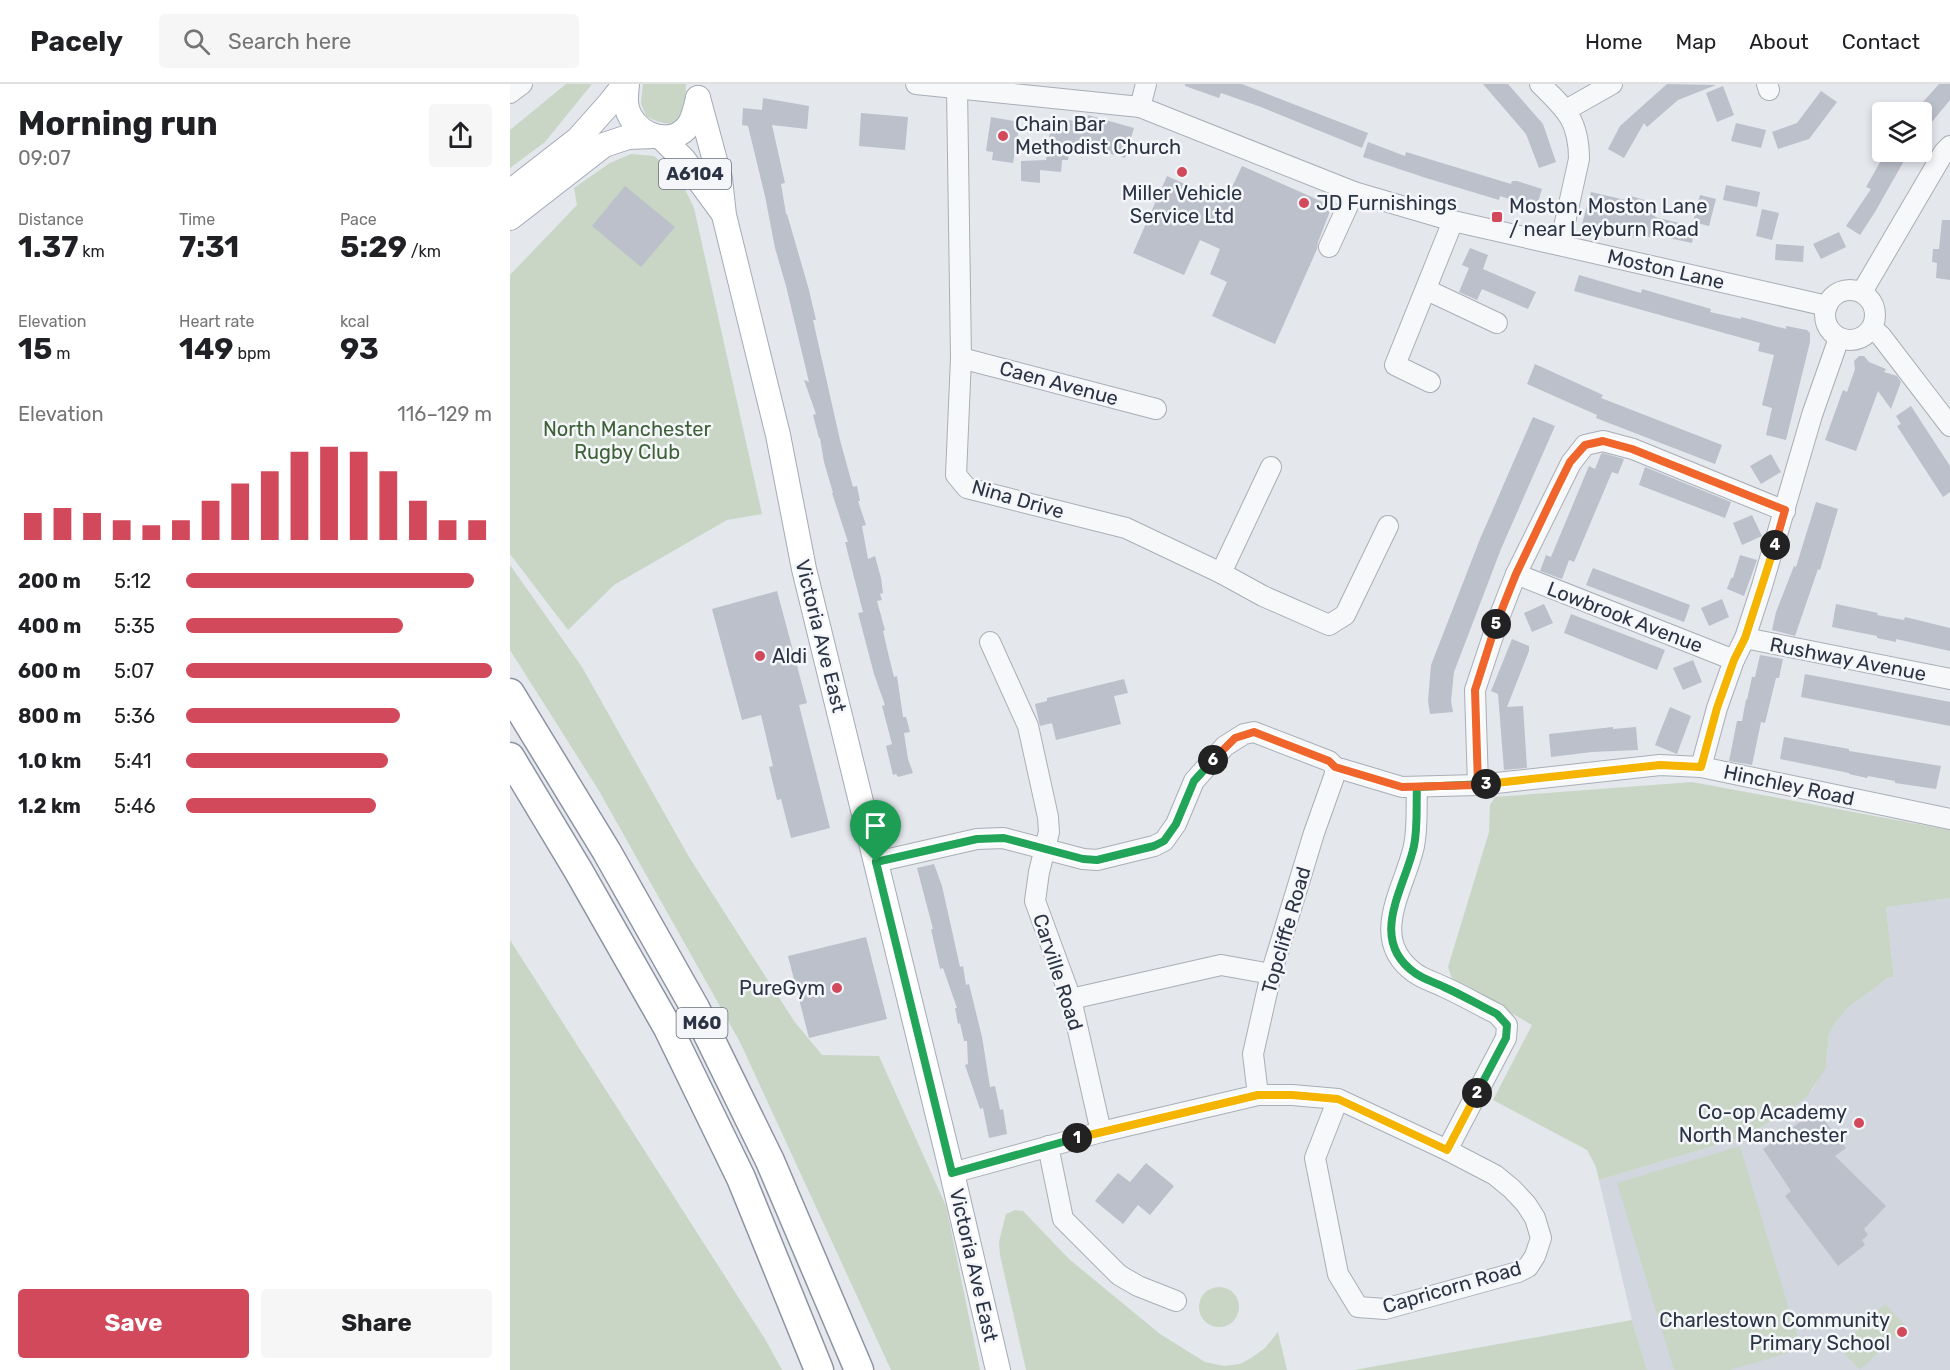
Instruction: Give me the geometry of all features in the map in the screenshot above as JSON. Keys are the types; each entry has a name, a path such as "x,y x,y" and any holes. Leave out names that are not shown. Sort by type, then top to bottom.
{"highway":[{"name":"M60","path":"510,693 607,852 695,1008 770,1161 860,1370"},
{"name":"M60","path":"510,758 578,870 668,1028 741,1178 819,1370"}],"main road":[{"path":"626,84 625,99 630,116 638,127 657,137"},
{"path":"510,192 578,139 626,84"},
{"path":"510,218 604,145 628,137 676,135 688,125 694,115 700,88"},
{"path":"700,88 703,121 720,179 724,215"},
{"name":"A6104","path":"657,137 684,160 724,215"},
{"name":"Victoria Ave East","path":"724,215 778,435 804,569 998,1370"}],"street":[{"path":"510,93 522,84"},
{"name":"Moston Lane","path":"916,84 1140,107 1354,192 1453,221 1827,306"},
{"path":"1140,107 1146,84"},
{"path":"1540,84 1566,110 1577,133 1579,159 1560,245"},
{"path":"1566,110 1612,84"},
{"name":"Nina Drive","path":"957,87 961,358 956,475 967,488 1126,528 1221,573 1263,596 1329,625 1345,615 1388,526"},
{"path":"1862,292 1944,152 1950,146"},
{"path":"1329,247 1354,192"},
{"path":"1430,382 1395,365 1453,221"},
{"path":"1427,290 1497,323"},
{"path":"1842,290 1862,292 1871,300 1874,308 1875,317 1872,328 1859,339 1839,338 1827,324 1825,316 1827,306 1831,297 1842,290"},
{"path":"1872,328 1881,336 1950,426"},
{"path":"1701,767 1717,708 1734,660 1745,638 1812,415 1839,338"},
{"name":"Caen Avenue","path":"961,358 1156,409"},
{"path":"1478,785 1475,690 1516,574 1570,462 1585,445 1603,441 1632,449 1785,510"},
{"path":"1221,573 1271,467"},
{"name":"Lowbrook Avenue","path":"1516,574 1734,660"},
{"name":"Rushway Avenue","path":"1745,638 1950,679"},
{"name":"Carville Road","path":"990,642 1028,726 1048,817 1048,832 1035,901 1071,999 1101,1132"},
{"name":"Hinchley Road","path":"876,862 992,837 1004,838 1083,859 1097,860 1154,846 1164,841 1176,824 1194,781 1225,746 1235,738 1254,732 1329,761 1335,767 1402,787 1478,785 1660,765 1701,767 1950,819"},
{"name":"Topcliffe Road","path":"1258,1095 1253,1054 1271,974 1314,833 1335,774 1335,767"},
{"path":"952,1173 1101,1132 1258,1095 1338,1099 1447,1150 1506,1038 1507,1025 1497,1014 1415,973 1401,960 1394,946 1390,933 1391,919 1414,848 1418,820 1417,787"},
{"path":"1071,999 1221,965 1271,974"},
{"name":"Capricorn Road","path":"1338,1099 1315,1158 1338,1274 1358,1307 1385,1310 1518,1272 1528,1267 1535,1257 1541,1238 1535,1218 1526,1204 1494,1175 1447,1150"},
{"path":"1048,1146 1063,1219 1119,1275 1137,1286 1176,1301"}],"shaded area":[{"name":"Co-op Academy North Manchester","path":"1950,898 1950,1370 1647,1370 1632,1320 1599,1180 1744,1137 1792,1109 1813,1089 1827,1062 1829,1033 1836,1022 1849,1007 1888,978 1894,977 1886,906"}],"green space":[{"path":"566,84 592,84 545,142 510,168 510,130"},
{"path":"643,84 686,84 684,104 678,118 666,123 646,116 641,103"},
{"name":"North Manchester Rugby Club","path":"631,154 654,156 679,177 694,208 762,514 727,520 614,585 568,630 510,554 510,275 577,205 574,188 610,163"},
{"path":"510,565 582,667 689,857 794,1021 822,1055 879,1056 946,1206 980,1370 891,1370 740,1042 598,789 510,650"},
{"path":"1692,782 1950,830 1950,898 1886,907 1894,977 1888,978 1849,1007 1836,1022 1829,1033 1826,1068 1808,1095 1792,1109 1744,1137 1599,1180 1596,1167 1587,1150 1493,1100 1532,1025 1452,979 1448,967 1489,832 1490,805 1495,797"},
{"path":"510,940 765,1339 782,1370 510,1370"},
{"path":"1740,1146 1801,1349 1730,1370 1674,1370 1617,1183"},
{"path":"1015,1210 1023,1211 1069,1259 1160,1334 1205,1362 1224,1366 1240,1364 1265,1348 1278,1332 1287,1370 1026,1370 999,1242 1006,1214"},
{"path":"1219,1287 1233,1293 1239,1307 1233,1321 1219,1327 1205,1321 1199,1307 1205,1293"},
{"path":"1885,1304 1906,1326 1860,1370 1839,1348"},
{"path":"1632,1320 1647,1370 1354,1370"}],"building":[{"path":"1185,84 1242,84 1368,133 1362,148 1261,107 1221,93 1219,98 1185,86"},
{"path":"1483,84 1508,84 1543,124 1556,162 1539,168 1526,134"},
{"path":"1667,84 1716,85 1678,100 1647,127 1644,123 1624,158 1608,149 1620,126"},
{"path":"1939,84 1950,84 1950,100 1932,122 1932,102 1923,102"},
{"path":"1723,86 1734,115 1717,122 1706,93"},
{"path":"1821,91 1837,102 1809,139 1778,149 1772,132 1797,123"},
{"path":"763,98 809,106 807,129 772,125 785,183 781,184 786,214 809,290 816,320 813,320 840,440 853,487 857,486 860,501 858,501 866,525 862,526 868,559 875,556 881,578 882,600 877,601 894,677 897,676 903,717 906,717 910,732 904,733 908,759 913,773 898,777 896,774 893,775 886,746 892,744 882,706 885,705 874,674 858,613 863,612 845,542 848,542 824,462 813,415 816,414 804,380 809,382 775,248 748,126 742,125 743,108 762,110"},
{"path":"861,113 908,117 905,150 859,146"},
{"path":"1088,115 1134,128 1125,158 1077,144 1077,149 1070,148 1068,160 1062,160 1061,172 1040,170 1040,183 1021,181 1021,161 1046,160 1052,117 1086,123"},
{"name":"Chain Bar Methodist Church","path":"991,117 1020,122 1013,163 992,160 993,152 986,151"},
{"path":"1736,123 1766,130 1761,148 1731,141"},
{"path":"1368,142 1405,156 1406,152 1511,184 1512,181 1517,181 1542,189 1536,208 1500,196 1499,200 1363,157"},
{"path":"1880,162 1903,162 1860,235 1846,226 1871,189 1866,187"},
{"path":"1242,166 1332,206 1317,249 1275,344 1212,316 1227,282 1210,274 1220,249 1200,240 1184,275 1133,253 1167,176 1225,202"},
{"path":"1726,185 1760,192 1757,207 1723,200"},
{"path":"625,186 675,227 641,267 592,226"},
{"path":"1591,192 1630,201 1631,196 1658,204 1655,217 1695,227 1692,243 1650,234 1650,237 1640,235 1639,239 1582,224"},
{"path":"1700,195 1716,199 1709,226 1693,222"},
{"path":"1762,209 1779,213 1772,240 1756,236"},
{"path":"1942,220 1950,220 1950,280 1936,278 1937,263 1932,262 1933,249 1939,249"},
{"path":"1839,232 1846,247 1821,259 1813,244"},
{"path":"1776,244 1804,246 1803,262 1775,260"},
{"path":"1470,248 1488,255 1483,269 1536,292 1528,309 1482,289 1477,300 1459,292 1469,268 1462,265"},
{"path":"1579,275 1641,293 1642,289 1711,309 1710,312 1741,319 1741,317 1786,329 1786,326 1807,330 1810,333 1810,342 1786,440 1766,435 1772,408 1762,405 1774,355 1758,351 1760,343 1574,291"},
{"path":"1859,356 1864,356 1869,362 1886,369 1884,372 1897,376 1901,382 1891,409 1878,391 1856,451 1825,440 1843,390 1847,392 1855,369 1854,361"},
{"path":"1535,364 1603,395 1601,398 1722,445 1715,464 1596,418 1597,415 1527,384"},
{"path":"1911,406 1950,466 1950,492 1943,497 1897,426 1901,424 1896,416"},
{"path":"1533,417 1555,426 1501,549 1454,672 1451,701 1453,712 1430,714 1428,701 1431,665 1480,539"},
{"path":"1603,453 1624,459 1618,474 1612,472 1574,562 1569,560 1562,579 1540,571 1546,555 1551,557 1589,466 1595,469"},
{"path":"1771,454 1781,472 1761,484 1750,466"},
{"path":"1645,467 1731,502 1725,518 1639,485"},
{"path":"1816,502 1838,509 1820,570 1818,569 1795,636 1772,630 1776,612 1794,566 1796,567"},
{"path":"1752,515 1762,536 1742,545 1733,523"},
{"path":"1740,555 1757,560 1744,596 1727,589"},
{"path":"1593,568 1690,605 1684,622 1586,585"},
{"path":"777,591 807,703 799,705 830,828 791,838 781,799 777,800 769,767 773,766 761,715 742,720 712,609"},
{"path":"1722,599 1729,617 1709,626 1701,608"},
{"path":"1544,604 1553,623 1532,632 1524,613"},
{"path":"1836,604 1878,613 1877,615 1904,620 1905,617 1950,628 1950,651 1896,639 1896,642 1832,627"},
{"path":"1571,614 1665,650 1657,670 1564,633"},
{"path":"1512,639 1529,646 1507,707 1523,706 1527,768 1504,770 1498,694 1491,691"},
{"path":"1760,655 1783,659 1779,678 1776,678 1765,723 1761,722 1752,765 1729,761 1737,721 1742,721 1752,677 1755,677"},
{"path":"1693,660 1702,682 1683,690 1673,668"},
{"path":"1805,674 1950,702 1950,726 1801,697"},
{"path":"1124,679 1128,693 1114,696 1121,724 1056,740 1052,723 1040,726 1035,704 1047,701 1047,698"},
{"path":"1670,707 1691,716 1677,754 1655,745"},
{"path":"1613,727 1613,729 1636,727 1638,750 1551,757 1549,734"},
{"path":"1784,737 1849,749 1849,751 1941,766 1936,789 1895,783 1895,781 1868,776 1867,778 1780,759"},
{"path":"934,864 942,886 960,967 963,966 966,985 969,984 982,1037 990,1087 995,1086 1000,1110 1003,1109 1007,1134 989,1138 983,1108 980,1109 965,1065 968,1064 967,1041 964,1041 960,1023 958,1024 955,1008 957,1008 943,968 940,969 931,929 933,929 917,868"},
{"name":"PureGym","path":"866,937 887,1019 809,1038 788,956"},
{"path":"1816,1110 1846,1148 1835,1156 1886,1206 1864,1229 1868,1235 1862,1240 1865,1245 1838,1266 1785,1196 1791,1191 1763,1149"},
{"path":"1146,1163 1174,1186 1150,1215 1138,1205 1123,1224 1095,1201 1118,1173 1130,1182"}],"place":[{"name":"Chain Bar Methodist Church","path":"1003,136"},
{"name":"Miller Vehicle Service Ltd","path":"1182,172"},
{"name":"JD Furnishings","path":"1304,203"},
{"name":"Moston, Moston Lane / near Leyburn Road","path":"1497,217"},
{"name":"Aldi","path":"760,656"},
{"name":"PureGym","path":"837,988"},
{"name":"Co-op Academy North Manchester","path":"1859,1123"},
{"name":"Charlestown Community Primary School","path":"1902,1332"}],"route":[{"path":"876,862 952,1173 1101,1132 1258,1095 1338,1099 1447,1150 1508,1032 1507,1025 1497,1014 1415,973 1401,960 1394,946 1390,933 1391,919 1414,848 1418,820 1417,787 1478,785 1660,765 1701,767 1717,708 1734,660 1745,638 1785,510 1632,449 1603,441 1585,445 1570,462 1516,574 1475,690 1478,785 1402,787 1335,767 1329,761 1254,732 1235,738 1225,746 1194,781 1176,824 1164,841 1154,846 1097,860 1068,856 1004,838 992,837 876,862"}]}
